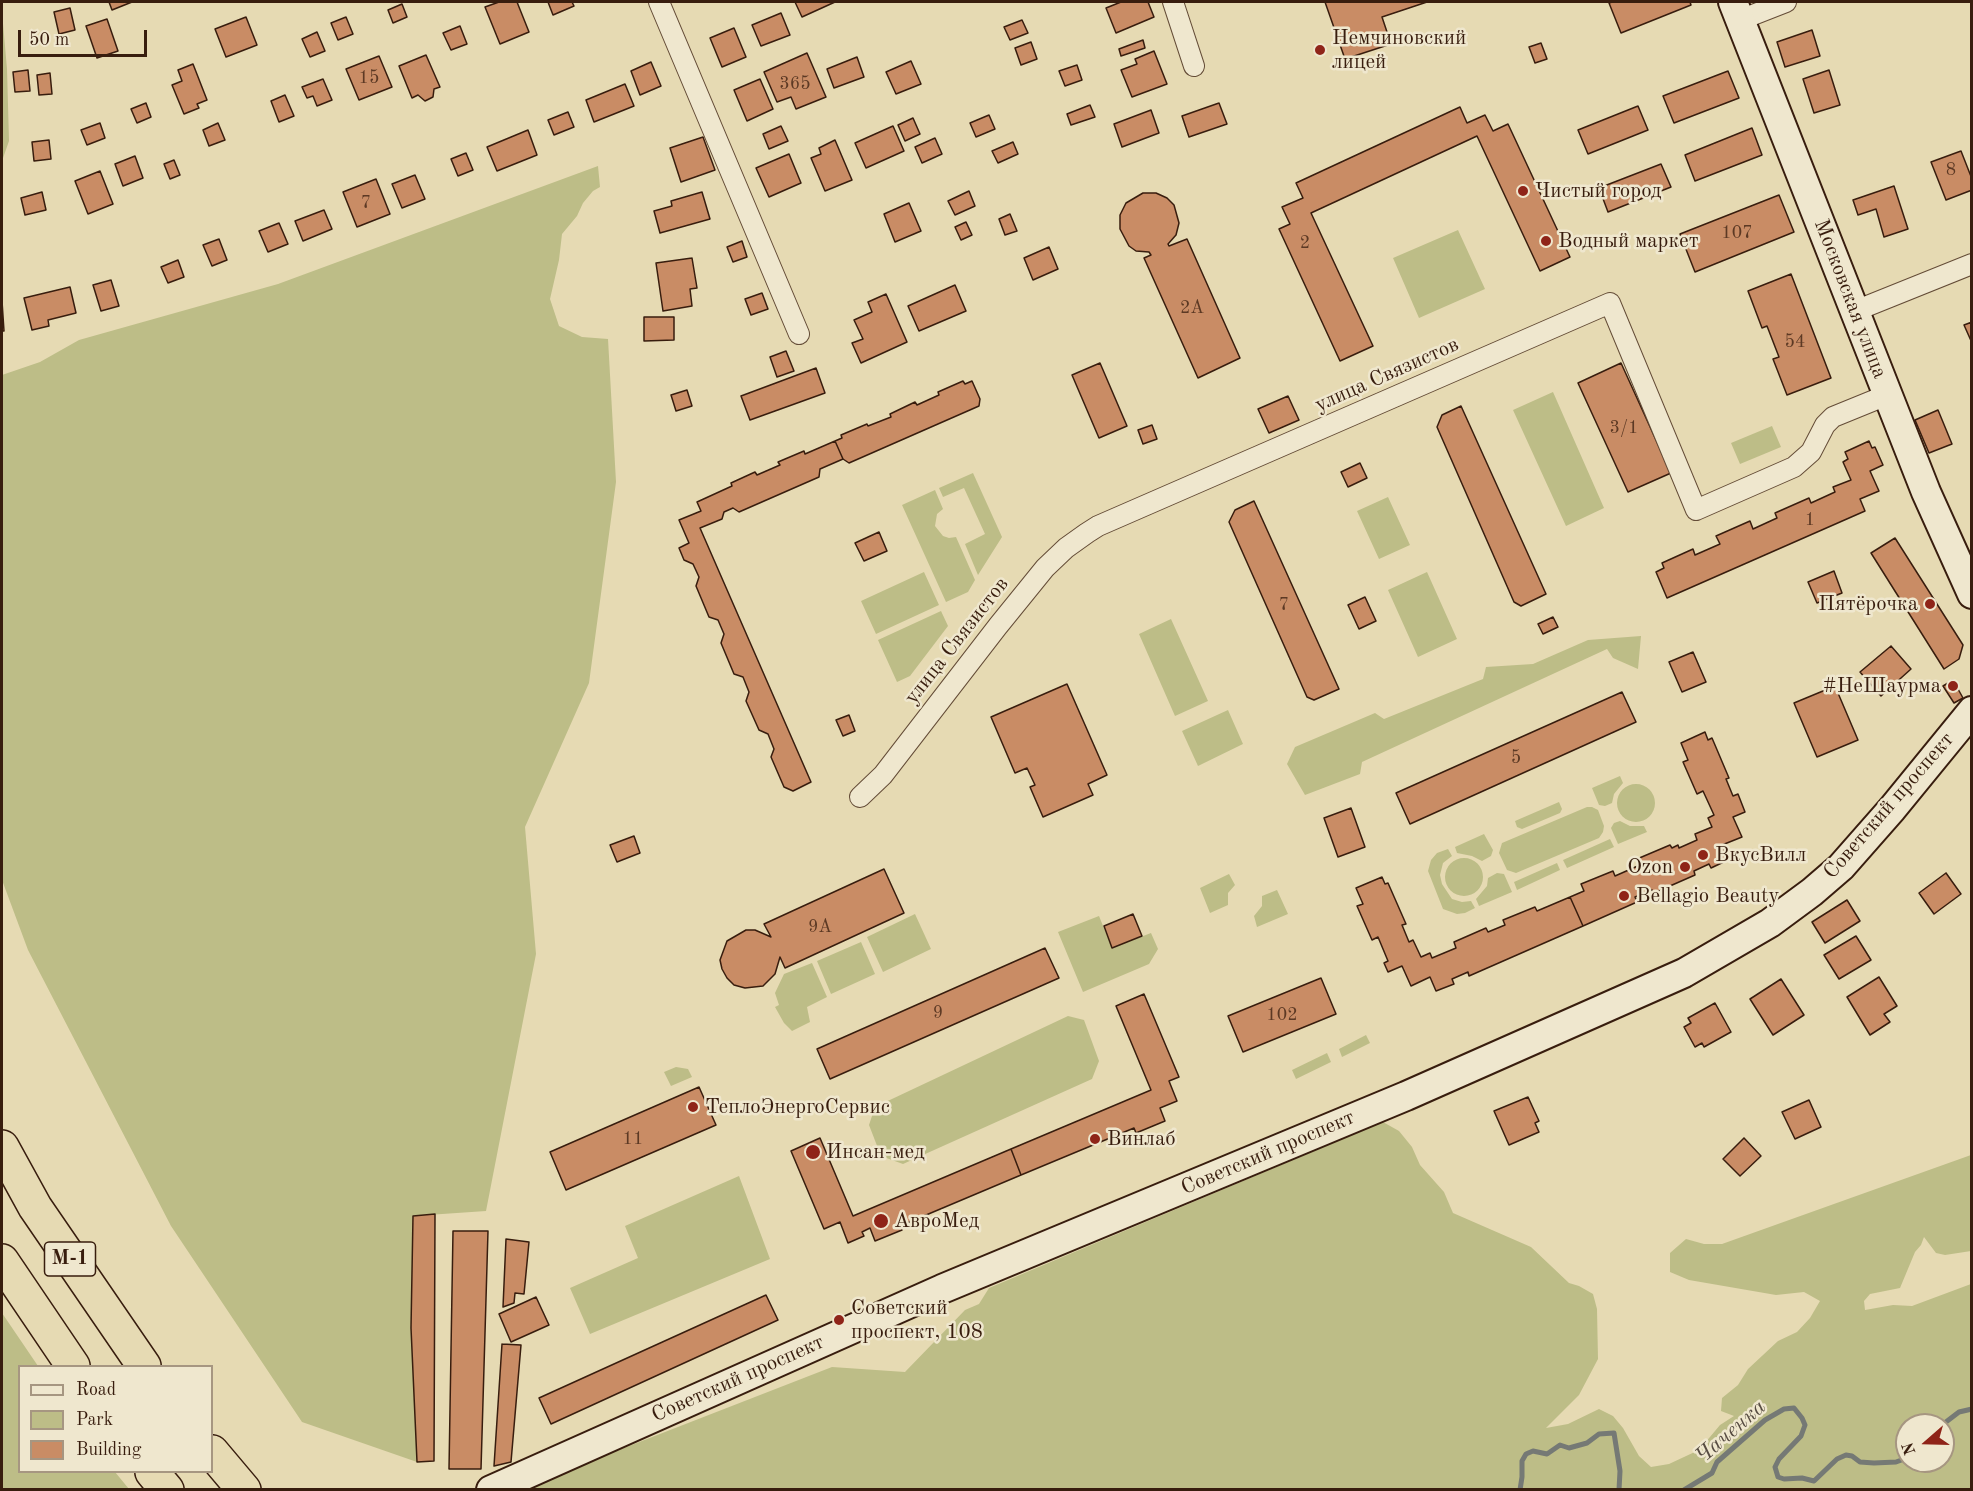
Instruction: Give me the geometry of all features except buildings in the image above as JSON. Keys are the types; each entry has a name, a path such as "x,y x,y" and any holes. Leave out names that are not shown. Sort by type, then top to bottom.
{"highway":[{"name":"М-1","path":"2,1147 35,1207 143,1365"},
{"name":"М-1","path":"2,1261 72,1365"},
{"path":"213,1453 244,1490"},
{"path":"154,1473 167,1490"}],"street":[{"path":"659,2 799,334"},
{"path":"1173,2 1194,66"},
{"path":"1737,11 1786,2"},
{"name":"Московская улица","path":"1737,11 1887,395 1930,502 1971,594"},
{"path":"1855,311 1971,264"},
{"name":"улица Связистов","path":"860,797 883,775 1045,568 1066,548 1087,533 1098,526 1610,303 1696,510 1794,467 1811,452 1825,425 1833,417 1887,395"},
{"name":"Советский проспект","path":"491,1490 942,1289 1406,1096 1684,973 1770,923 1841,867 1892,809 1971,711"}],"green space":[{"path":"2,12 7,69 9,141 2,161"},
{"path":"598,166 600,187 593,191 583,203 577,216 562,234 550,299 559,326 582,337 608,339 616,482 589,683 525,827 536,954 486,1211 413,1216 411,1328 417,1462 302,1422 171,1226 28,950 2,880 2,375 40,362 79,340 278,284"},
{"path":"1458,230 1485,289 1419,318 1393,258"},
{"path":"1553,392 1604,508 1566,526 1513,410"},
{"path":"1772,426 1781,447 1740,464 1731,443"},
{"path":"973,473 1002,537 978,575 965,544 985,534 964,488 943,497 939,488"},
{"path":"935,490 943,509 937,514 935,526 943,536 956,537 975,580 968,592 946,602 902,505"},
{"path":"1388,497 1410,545 1379,559 1357,511"},
{"path":"924,572 939,605 876,634 861,601"},
{"path":"1427,572 1457,639 1418,657 1388,590"},
{"path":"941,611 948,626 910,676 897,682 878,640"},
{"path":"1171,619 1208,701 1175,716 1139,634"},
{"path":"1641,636 1638,669 1613,658 1607,649 1362,762 1360,774 1305,795 1287,764 1295,747 1375,713 1384,719 1483,679 1486,667 1533,664 1588,640"},
{"path":"1228,710 1243,744 1198,766 1182,731"},
{"path":"1620,776 1623,783 1614,794 1612,803 1605,806 1599,805 1592,788"},
{"path":"1636,784 1650,789 1655,803 1650,817 1636,822 1622,817 1617,803 1622,789"},
{"path":"1559,802 1562,809 1560,813 1522,829 1517,827 1515,821"},
{"path":"1587,807 1598,810 1604,826 1599,838 1516,873 1507,870 1499,853 1502,843"},
{"path":"1620,821 1630,826 1644,826 1647,832 1618,844 1611,828 1614,823"},
{"path":"1484,834 1493,850 1491,856 1482,861 1457,853 1455,847"},
{"path":"1610,839 1614,847 1567,868 1563,860"},
{"path":"1448,849 1452,856 1443,863 1440,875 1442,884 1452,899 1462,902 1471,901 1475,908 1465,913 1457,914 1443,909 1428,871 1431,860 1437,853"},
{"path":"1464,858 1477,864 1483,877 1477,890 1464,896 1451,890 1445,877 1451,864"},
{"path":"1557,863 1560,870 1517,890 1514,882"},
{"path":"1497,873 1504,874 1512,892 1479,906 1476,899 1487,886 1488,878"},
{"path":"1229,874 1235,885 1228,893 1228,905 1210,913 1200,888"},
{"path":"1277,890 1288,914 1257,927 1254,916 1262,906 1262,896"},
{"path":"915,914 931,949 883,972 867,937"},
{"path":"1099,916 1112,948 1151,933 1158,949 1149,964 1083,992 1058,932"},
{"path":"861,942 875,974 831,994 817,961"},
{"path":"812,963 827,997 807,1007 810,1022 792,1031 784,1023 775,1007 779,1005 775,993 784,974"},
{"path":"1068,1016 1084,1020 1099,1061 1092,1079 903,1164 881,1156 869,1125 875,1107"},
{"path":"1366,1035 1370,1043 1342,1057 1339,1049"},
{"path":"1327,1053 1331,1062 1296,1079 1292,1070"},
{"path":"676,1067 688,1069 692,1077 671,1086 664,1072"},
{"path":"1383,1122 1399,1131 1412,1147 1420,1165 1444,1192 1453,1213 1531,1247 1569,1283 1593,1294 1597,1309 1598,1359 1579,1395 1546,1428 1568,1424 1599,1409 1613,1416 1623,1428 1639,1456 1651,1467 1669,1464 1699,1450 1720,1425 1734,1416 1721,1411 1722,1398 1738,1385 1748,1369 1778,1341 1797,1332 1810,1318 1820,1301 1804,1292 1776,1295 1689,1280 1670,1272 1670,1253 1686,1239 1704,1244 1722,1244 1971,1155 1971,1251 1945,1255 1936,1253 1924,1237 1900,1288 1870,1294 1864,1301 1865,1310 1893,1305 1912,1306 1971,1284 1971,1489 516,1490 832,1367 905,1372 965,1310 979,1304 989,1288"},
{"path":"739,1176 770,1259 590,1334 570,1288 638,1258 625,1226"},
{"path":"2,1313 37,1365 18,1365 18,1473 116,1473 129,1489 2,1489"}],"waterway":[{"name":"Чаченка","path":"1684,1490 1712,1473 1717,1462 1765,1420 1784,1409 1794,1408 1805,1425 1801,1436 1779,1459 1775,1467 1778,1477 1814,1481 1837,1459 1846,1455 1860,1462 1895,1462"},
{"name":"Чаченка","path":"1955,1415 1972,1409"},
{"name":"Чаченка","path":"1520,1490 1522,1461 1526,1454 1533,1451 1547,1454 1560,1445 1569,1448 1587,1443 1599,1434 1614,1433 1620,1471 1619,1490"}],"place":[{"name":"Немчиновский лицей","path":"1320,50"},
{"name":"Чистый город","path":"1523,191"},
{"name":"Водный маркет","path":"1546,241"},
{"name":"Пятёрочка","path":"1930,604"},
{"name":"#НеШаурма","path":"1953,686"},
{"name":"ВкусВилл","path":"1703,855"},
{"name":"Ozon","path":"1685,867"},
{"name":"Bellagio Beauty","path":"1624,896"},
{"name":"ТеплоЭнергоСервис","path":"693,1107"},
{"name":"Винлаб","path":"1095,1139"},
{"name":"Инсан-мед","path":"813,1152"},
{"name":"АвроМед","path":"881,1221"},
{"name":"Советский проспект, 108","path":"839,1320"}]}
